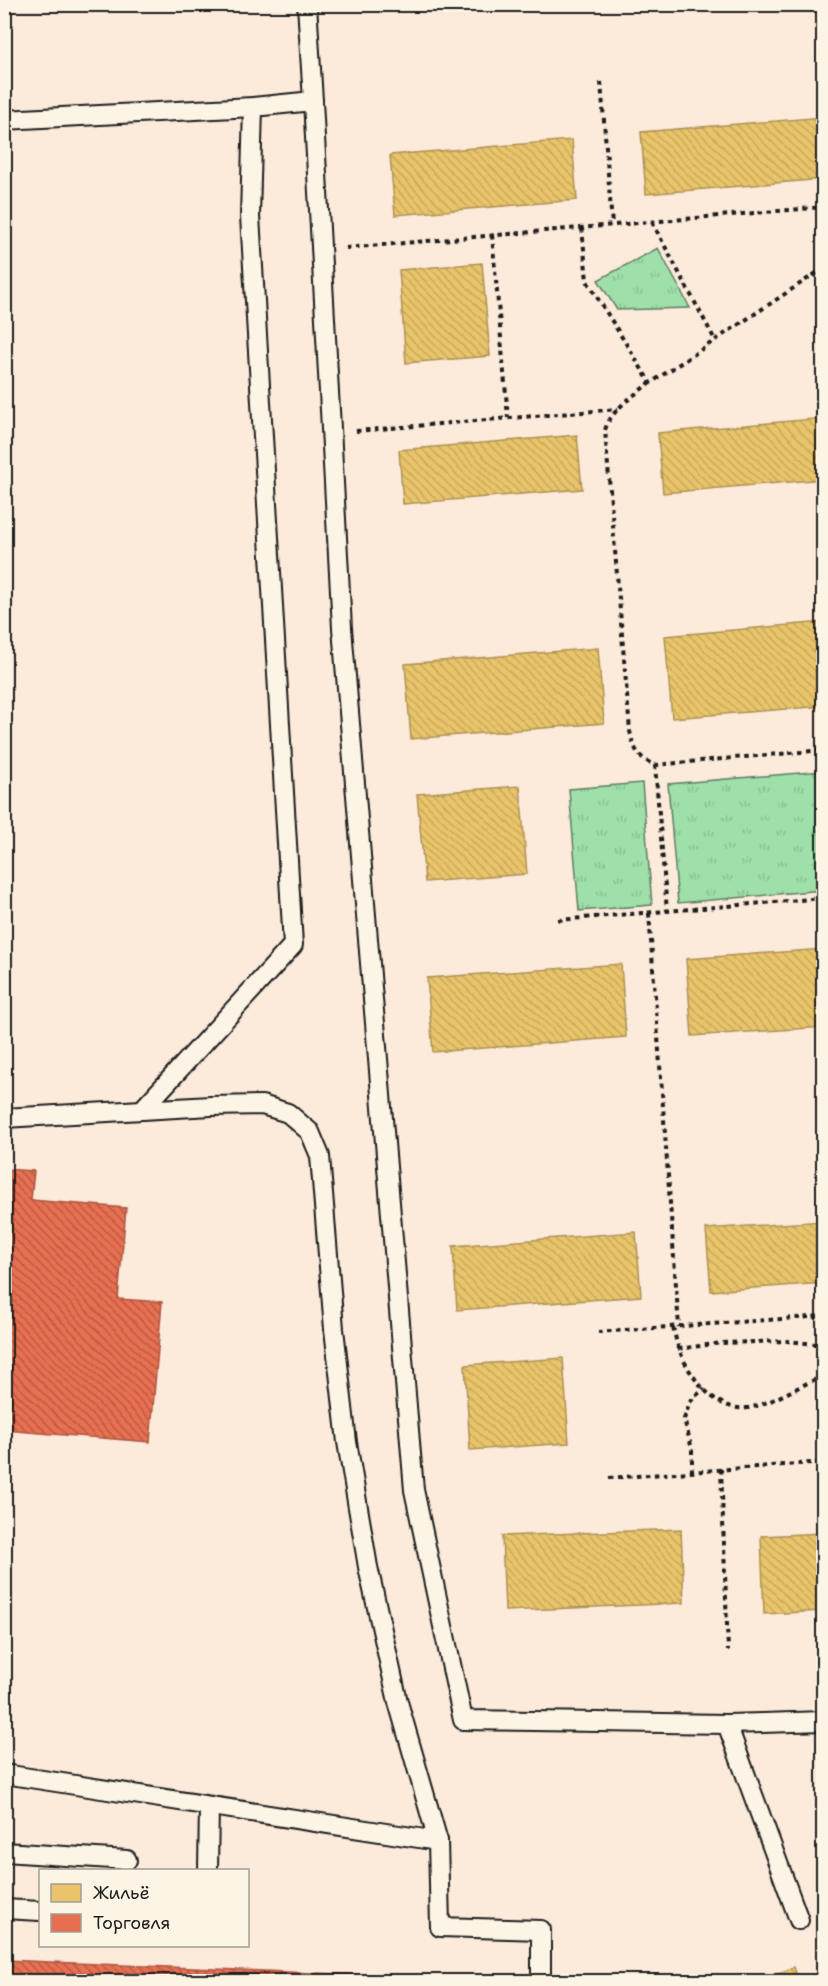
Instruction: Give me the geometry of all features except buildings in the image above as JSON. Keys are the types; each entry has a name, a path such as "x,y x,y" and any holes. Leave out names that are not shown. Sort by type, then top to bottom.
{"lane":[{"path":"308,4 342,628 414,1492 463,1720 727,1724 824,1721"},
{"path":"4,120 253,107 313,101"},
{"path":"142,1110 293,945 250,216 253,107"},
{"path":"4,1118 262,1105 288,1113 310,1132 320,1156 334,1329 349,1453 368,1567 398,1702 438,1841 441,1927 541,1930 541,1982"},
{"path":"727,1724 799,1920"},
{"path":"4,1774 438,1841"},
{"path":"208,1869 209,1806"},
{"path":"4,1852 127,1860"},
{"path":"4,1909 39,1911"}],"path":[{"path":"601,82 612,225"},
{"path":"321,250 824,207"},
{"path":"652,222 715,340"},
{"path":"582,228 587,280 651,384"},
{"path":"492,235 508,418"},
{"path":"824,268 651,384 618,409 607,423 605,430 630,731 634,747 640,757 655,765 824,750"},
{"path":"331,433 618,409"},
{"path":"655,765 667,911"},
{"path":"558,920 824,898"},
{"path":"649,913 678,1349 690,1370 713,1399 733,1408 748,1407 824,1376"},
{"path":"598,1332 824,1316"},
{"path":"678,1349 722,1343 787,1341 824,1345"},
{"path":"692,1472 692,1449 684,1419 690,1402 704,1388"},
{"path":"609,1478 824,1462"},
{"path":"721,1469 728,1651"}],"green space":[{"path":"658,248 690,308 617,310 598,280"},
{"path":"823,771 823,890 678,903 668,784"},
{"path":"642,783 652,905 579,911 569,789"}]}
